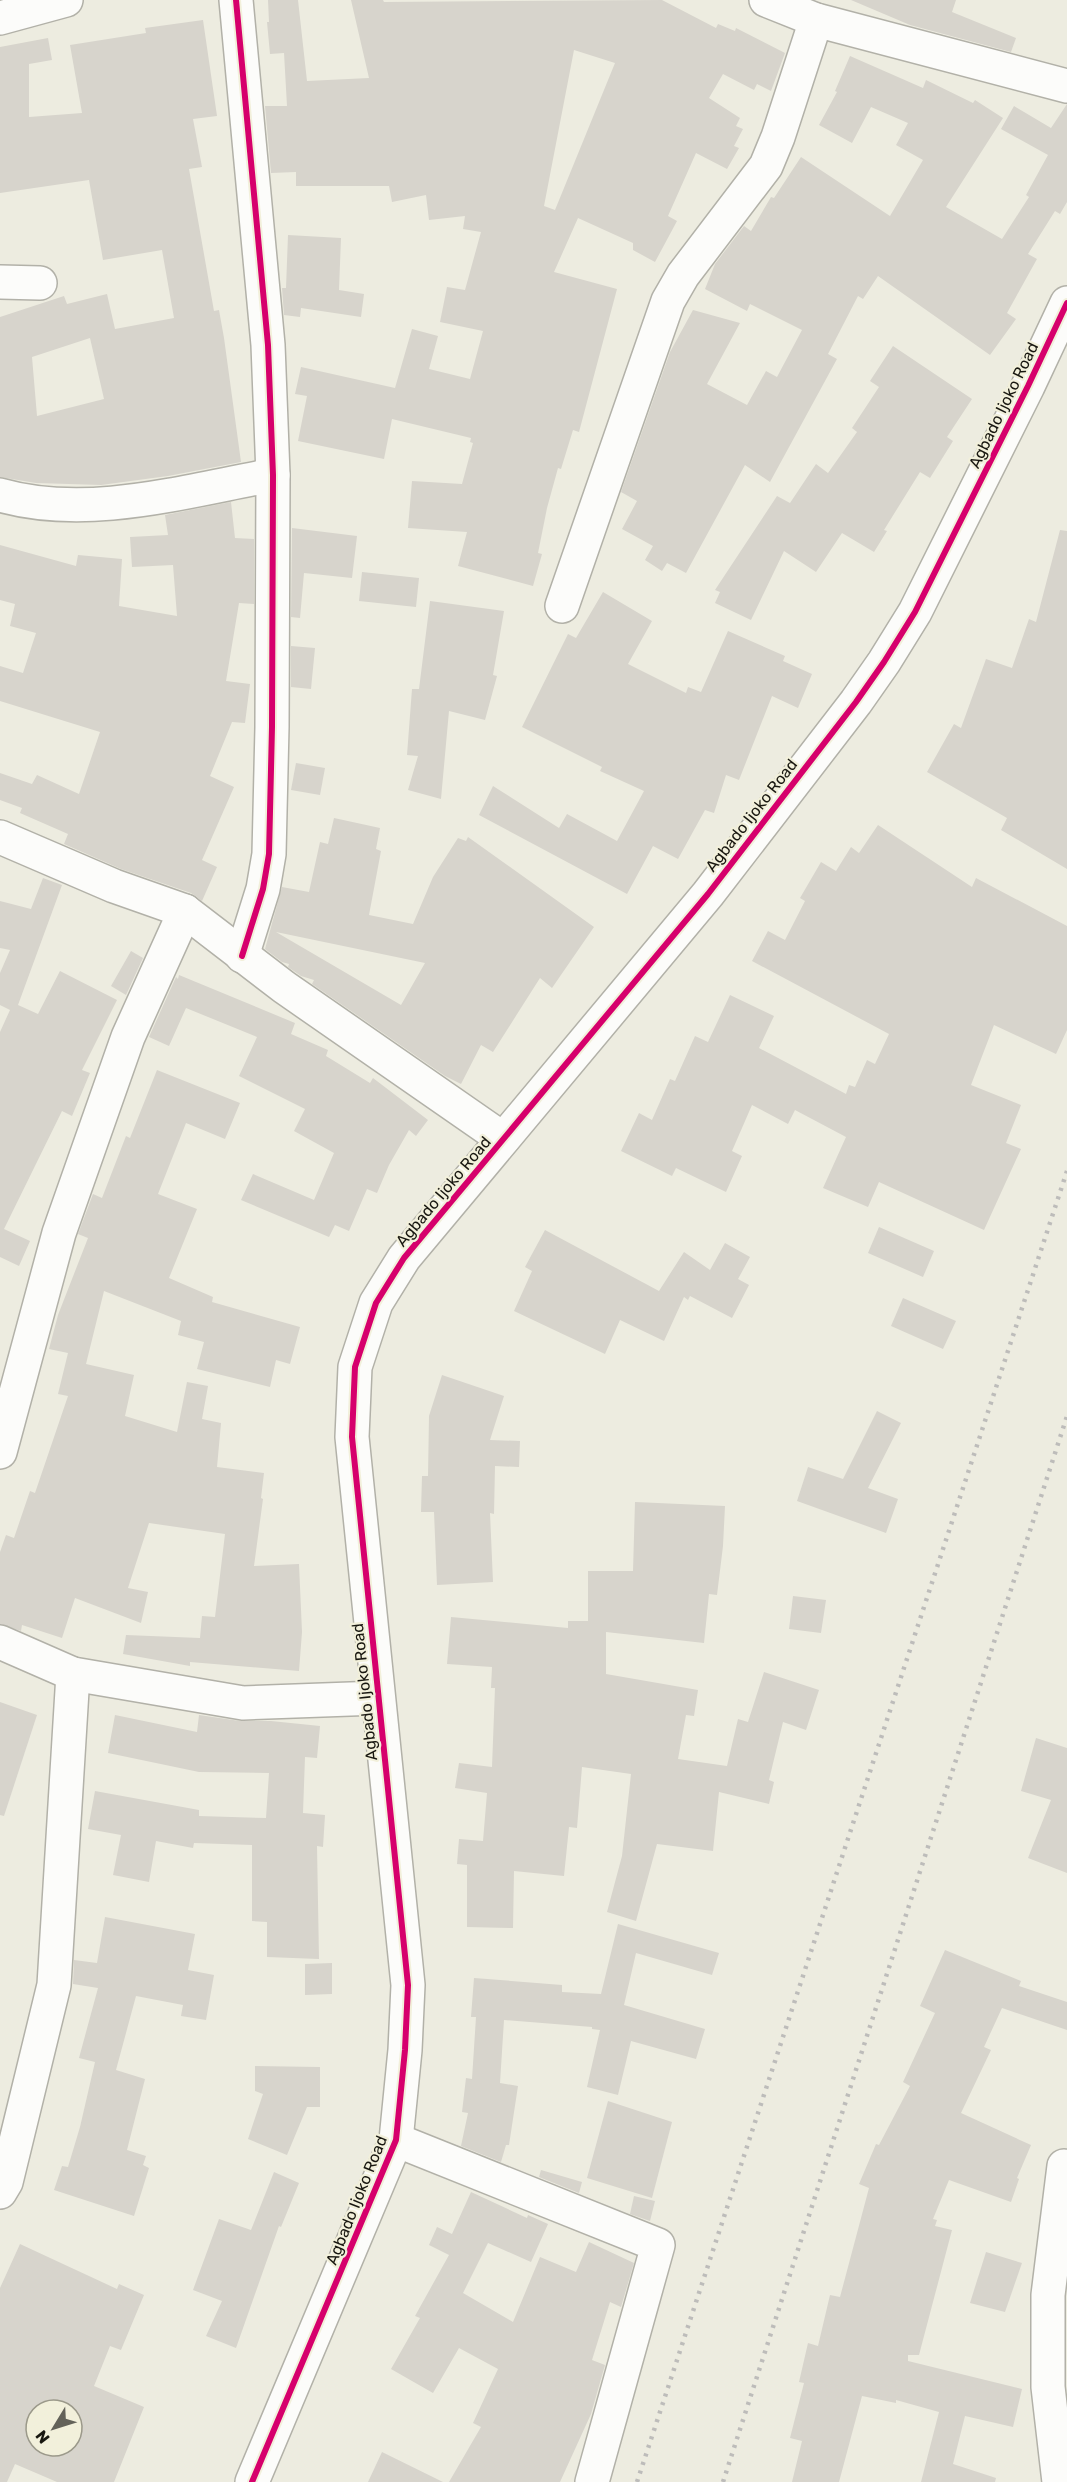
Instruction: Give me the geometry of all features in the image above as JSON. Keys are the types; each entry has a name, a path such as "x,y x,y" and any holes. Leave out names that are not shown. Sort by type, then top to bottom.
{"street":[{"path":"0,18 66,0"},
{"path":"236,0 268,345 273,475 269,854 263,889 242,956"},
{"path":"765,0 816,20 1067,86"},
{"path":"562,606 668,300 683,275 766,166 778,137 816,20"},
{"path":"0,282 40,283"},
{"name":"Agbado Ijoko Road","path":"252,2482 396,2140 405,2050 408,1985 352,1437 356,1367 376,1303 404,1258 708,894 856,702 884,662 915,612 1029,386 1067,303"},
{"path":"0,495 48,504 101,506 273,475"},
{"path":"0,837 114,886 185,911 242,956 503,1139"},
{"path":"0,1452 59,1233 128,1037 185,911"},
{"path":"0,1642 73,1674 243,1703 378,1698"},
{"path":"0,2192 6,2182 54,1985 73,1674"},
{"path":"396,2140 658,2245 592,2482"},
{"path":"1059,2482 1048,2387 1048,2295 1064,2166"}],"building":[{"path":"268,0 298,0 307,81 369,78 351,0 383,0 384,2 662,0 716,28 718,24 735,31 736,28 785,53 771,91 757,84 754,90 723,74 709,98 740,118 736,126 743,129 734,146 739,148 727,169 696,153 668,216 677,221 655,262 633,250 633,243 578,218 554,272 617,289 579,432 573,430 561,469 558,468 547,508 538,553 542,554 533,586 458,566 467,532 408,528 412,481 462,484 473,443 470,442 471,438 392,419 384,459 298,441 307,396 295,394 301,367 395,388 412,329 438,336 429,369 470,379 483,331 440,322 447,287 465,290 481,232 463,229 465,216 429,220 426,195 392,202 389,186 296,186 296,172 271,173 265,106 287,106 284,53 270,54 267,22 269,22","holes":["574,50 615,63 555,210 544,206"]},
{"path":"851,0 956,0 952,12 1016,38 1011,52 910,25"},
{"path":"203,20 217,116 193,119 202,167 189,169 214,311 219,310 224,338 241,462 168,476 101,485 36,483 0,477 0,317 64,296 67,304 107,294 115,329 174,318 162,250 103,260 89,180 0,193 0,47 48,38 52,60 29,64 29,117 82,113 70,45 146,33 145,28","holes":["90,338 104,399 37,416 32,357"]},
{"path":"850,56 923,88 926,80 973,103 975,100 1003,118 946,207 1002,239 1029,197 1026,195 1048,155 1001,129 1014,106 1051,128 1067,104 1067,202 1060,214 1055,211 1028,254 1037,259 1007,313 1016,319 990,355 878,276 863,299 858,296 828,354 837,359 770,482 745,465 686,573 667,563 662,571 645,560 653,546 622,529 637,501 621,492 670,352 693,310 740,323 707,384 747,405 766,371 777,377 802,330 750,304 747,311 705,289 715,264 744,226 751,231 771,197 774,198 801,157 890,216 923,160 896,145 908,123 871,107 852,143 819,125 837,92 835,91"},
{"path":"288,235 341,238 339,290 364,294 361,317 301,308 300,317 284,315 282,288 286,288"},
{"path":"893,346 972,399 947,437 953,441 930,478 920,472 884,530 887,531 874,552 842,533 816,572 784,551 751,620 715,603 720,592 715,590 777,496 790,503 816,464 828,473 857,432 852,428 879,387 870,381"},
{"path":"231,502 235,538 254,539 254,604 239,603 226,681 250,684 245,723 232,722 210,776 234,787 202,860 217,867 202,901 191,893 121,869 64,844 68,834 20,813 22,808 0,800 0,773 32,784 37,775 79,794 100,732 0,701 0,666 23,673 36,633 10,626 15,604 0,600 0,545 76,566 78,555 122,559 119,606 177,616 173,565 132,567 130,537 168,535 165,515"},
{"path":"292,528 357,536 352,578 304,573 300,618 291,617"},
{"path":"1060,530 1067,531 1067,869 1001,830 1007,818 927,772 954,724 961,728 986,659 1012,668 1029,619 1036,622"},
{"path":"362,572 419,578 416,607 359,601"},
{"path":"603,592 652,621 628,664 686,693 688,687 701,692 728,631 785,656 783,661 812,674 798,708 772,696 739,780 726,775 714,813 705,810 678,859 653,846 627,894 479,815 493,786 559,828 567,814 617,841 644,791 600,771 602,767 522,727 568,634 576,638"},
{"path":"430,601 504,611 493,675 497,676 485,720 449,711 441,799 408,790 418,756 407,755 412,689 419,689"},
{"path":"291,646 315,648 311,689 291,687"},
{"path":"296,763 325,768 320,795 291,790"},
{"path":"334,818 380,828 376,849 381,851 369,915 413,924 433,877 458,838 466,841 468,837 594,927 552,988 540,978 493,1052 481,1045 461,1084 445,1076 312,984 314,980 301,976 288,967 289,964 282,962 265,949 282,887 309,892 320,842 328,844","holes":["276,932 425,963 401,1005"]},
{"path":"878,825 972,887 976,878 1067,926 1067,1030 1056,1054 994,1025 971,1085 1021,1105 1006,1143 1021,1149 984,1230 879,1182 868,1207 823,1188 846,1137 795,1110 788,1124 752,1105 732,1151 742,1156 726,1192 676,1168 672,1176 621,1151 639,1113 652,1120 670,1079 675,1081 695,1036 708,1042 730,995 774,1016 759,1048 846,1094 849,1085 855,1087 867,1060 875,1064 889,1034 752,961 768,931 785,940 805,901 800,898 821,862 836,871 851,847 859,853"},
{"path":"43,878 62,885 18,1005 38,1014 60,971 117,1000 82,1070 90,1073 72,1116 62,1111 4,1229 30,1241 19,1266 0,1257 0,1032 10,1010 0,1005 0,973 10,950 0,948 0,901 31,909"},
{"path":"131,951 143,958 126,995 111,986"},
{"path":"179,975 295,1023 291,1034 328,1050 326,1056 370,1083 373,1078 428,1120 416,1136 409,1130 389,1165 377,1193 367,1189 349,1231 335,1225 329,1237 241,1200 253,1174 314,1200 334,1153 294,1131 305,1109 239,1076 257,1037 186,1008 169,1046 149,1037 176,977 178,979"},
{"path":"157,1070 240,1103 225,1139 186,1123 158,1194 197,1209 169,1278 213,1297 212,1302 300,1327 290,1364 276,1360 270,1387 197,1369 204,1342 178,1335 181,1321 104,1291 86,1364 134,1375 125,1416 177,1432 187,1382 208,1386 202,1419 221,1423 217,1467 264,1473 254,1566 299,1564 302,1632 299,1671 190,1662 190,1666 123,1654 126,1635 200,1638 202,1616 215,1617 225,1534 149,1523 128,1588 148,1592 141,1623 75,1598 62,1638 22,1625 21,1631 0,1624 0,1552 6,1535 14,1538 30,1491 35,1493 68,1396 58,1394 68,1353 49,1349 58,1315 88,1238 78,1234 93,1194 102,1198 126,1136 130,1138"},
{"path":"879,1227 934,1251 923,1277 868,1253"},
{"path":"545,1230 659,1291 684,1252 710,1270 725,1243 750,1257 738,1279 749,1285 732,1318 690,1296 688,1300 684,1297 664,1341 620,1320 605,1354 514,1311 532,1271 525,1267"},
{"path":"903,1298 956,1321 943,1349 891,1326"},
{"path":"442,1375 504,1396 490,1440 520,1441 519,1467 495,1466 494,1514 490,1513 493,1582 437,1585 434,1512 421,1512 422,1476 428,1476 429,1416"},
{"path":"877,1411 901,1423 868,1488 898,1499 886,1533 797,1501 808,1467 843,1479"},
{"path":"635,1502 725,1506 717,1595 709,1594 704,1643 606,1632 606,1674 698,1690 694,1716 686,1715 678,1759 727,1766 738,1719 748,1722 764,1672 819,1690 806,1730 783,1722 769,1780 774,1782 769,1804 719,1792 713,1851 657,1844 636,1921 607,1912 622,1856 631,1774 582,1767 577,1828 569,1827 564,1876 514,1871 513,1928 467,1927 467,1865 457,1864 459,1839 483,1841 487,1793 455,1788 459,1763 492,1767 495,1688 491,1688 492,1667 447,1664 451,1617 568,1628 568,1621 588,1621 588,1571 633,1571"},
{"path":"793,1596 826,1600 821,1633 789,1629"},
{"path":"0,1702 37,1715 4,1816 0,1815"},
{"path":"115,1715 197,1732 199,1715 240,1721 271,1721 320,1726 317,1758 305,1757 303,1813 325,1815 323,1847 317,1846 319,1959 267,1957 267,1922 252,1921 252,1845 194,1843 193,1848 156,1841 149,1882 113,1875 121,1835 88,1829 95,1791 199,1810 199,1816 266,1818 269,1773 199,1772 108,1753"},
{"path":"1036,1738 1067,1748 1067,1873 1028,1858 1051,1800 1021,1791"},
{"path":"105,1917 195,1934 188,1970 214,1975 206,2020 181,2016 183,2005 136,1996 116,2070 145,2079 127,2150 146,2156 143,2165 149,2168 134,2216 54,2190 62,2166 68,2167 95,2062 79,2058 98,1988 73,1984 74,1960 97,1963"},
{"path":"618,1924 719,1953 712,1975 636,1953 624,2005 705,2029 696,2059 631,2041 618,2095 587,2087 600,2030 592,2029 592,2027 504,2020 500,2083 518,2086 509,2145 506,2145 501,2162 461,2146 468,2113 462,2112 466,2078 472,2079 476,2017 471,2017 474,1978 562,1985 562,1992 601,1994"},
{"path":"945,1950 1021,1981 1019,1986 1067,2002 1067,2030 1002,2008 984,2047 991,2050 961,2113 1031,2145 1017,2178 1019,2179 1011,2202 949,2180 933,2219 937,2220 935,2226 952,2230 919,2355 908,2355 908,2361 1022,2389 1013,2427 965,2416 953,2464 996,2478 995,2482 921,2482 939,2412 896,2400 896,2403 862,2396 839,2482 792,2482 802,2441 790,2438 804,2383 799,2382 808,2343 818,2346 830,2295 840,2297 869,2188 859,2184 876,2144 879,2145 910,2086 903,2082 935,2013 920,2006"},
{"path":"332,1963 332,1994 305,1995 305,1964"},
{"path":"255,2066 320,2067 320,2107 307,2107 287,2155 248,2139 263,2094 255,2091"},
{"path":"608,2101 672,2122 652,2198 587,2178"},
{"path":"541,2170 582,2182 579,2193 539,2177"},
{"path":"274,2172 299,2183 281,2227 279,2226 236,2348 206,2336 222,2301 193,2290 219,2219 251,2230"},
{"path":"471,2192 527,2218 528,2215 548,2224 531,2262 488,2243 463,2293 513,2322 540,2257 576,2272 589,2242 634,2263 621,2307 610,2302 592,2360 605,2365 591,2414 560,2482 449,2482 481,2427 473,2423 498,2369 459,2348 433,2393 391,2369 420,2318 415,2316 449,2255 429,2245 437,2227 452,2234"},
{"path":"634,2196 655,2201 650,2221 630,2214"},
{"path":"20,2244 117,2289 119,2284 144,2295 121,2350 110,2346 94,2386 144,2407 114,2482 57,2482 15,2464 7,2482 0,2482 0,2288"},
{"path":"986,2252 1022,2263 1005,2312 970,2303"},
{"path":"382,2452 443,2482 368,2482"}],"railway":[{"path":"637,2482 1067,1171"},
{"path":"723,2482 1067,1416"}],"cycle path":[{"path":"236,0 268,345 273,475 269,854 263,889 242,956"},
{"path":"252,2482 396,2140 405,2050 408,1985 352,1437 355,1367 376,1303 404,1258 708,894 856,702 884,662 915,612 1067,303"}]}
